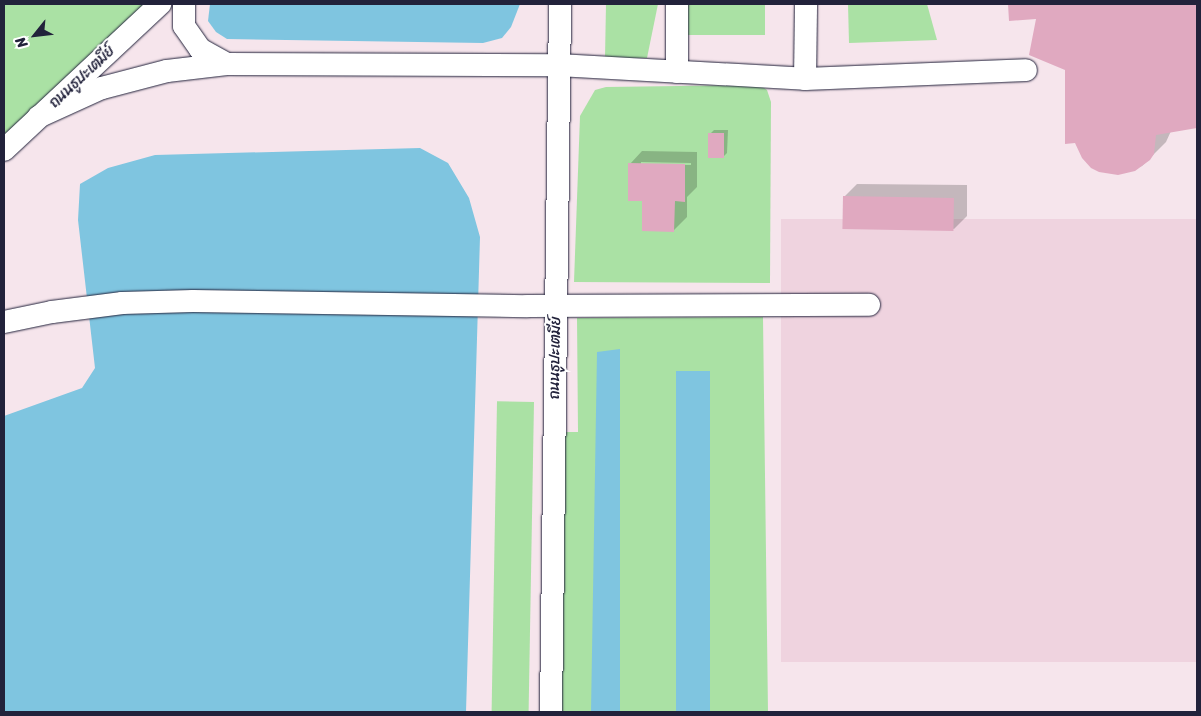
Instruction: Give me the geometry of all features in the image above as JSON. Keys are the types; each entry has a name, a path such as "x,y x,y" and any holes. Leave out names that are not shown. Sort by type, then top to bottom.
{"street":[{"name":"ถนนธูปะเตมีย์","path":"4,150 160,4"},
{"path":"184,4 184,26 200,49 227,64"},
{"name":"ถนนธูปะเตมีย์","path":"551,712 560,4"},
{"path":"677,4 677,72"},
{"path":"806,4 806,79"},
{"path":"38,117 102,88 167,71 227,64 558,65 806,79 1026,70"},
{"path":"4,322 52,312 122,304 193,301 527,306 869,305"}],"shaded area":[{"path":"781,219 1197,219 1197,662 781,662"}],"green space":[{"path":"4,4 161,4 4,151"},
{"path":"606,4 658,4 647,58 605,58"},
{"path":"688,4 765,4 765,35 688,35"},
{"path":"848,4 927,4 937,40 849,43"},
{"path":"760,85 767,90 771,102 770,283 574,282 580,116 595,90 606,87"},
{"path":"763,317 768,712 555,712 558,432 578,432 577,318"},
{"path":"497,401 534,402 529,712 492,711"}],"water":[{"path":"210,4 520,4 511,27 502,38 483,43 227,39 216,32 208,21"},
{"path":"420,148 448,163 469,198 480,237 466,712 4,712 4,416 82,388 95,368 78,220 80,184 108,168 155,155"},
{"path":"620,349 620,712 591,712 597,352"},
{"path":"676,371 710,371 710,712 676,712"}],"building":[{"path":"1008,4 1197,4 1197,128 1156,135 1154,154 1150,160 1135,171 1118,175 1099,172 1091,168 1082,158 1075,143 1065,144 1065,70 1029,55 1036,19 1009,21"},
{"path":"708,133 724,133 724,158 708,158"},
{"path":"628,163 685,164 685,202 675,201 674,232 642,231 642,201 628,201"},
{"path":"843,196 954,198 953,231 842,229"}]}
